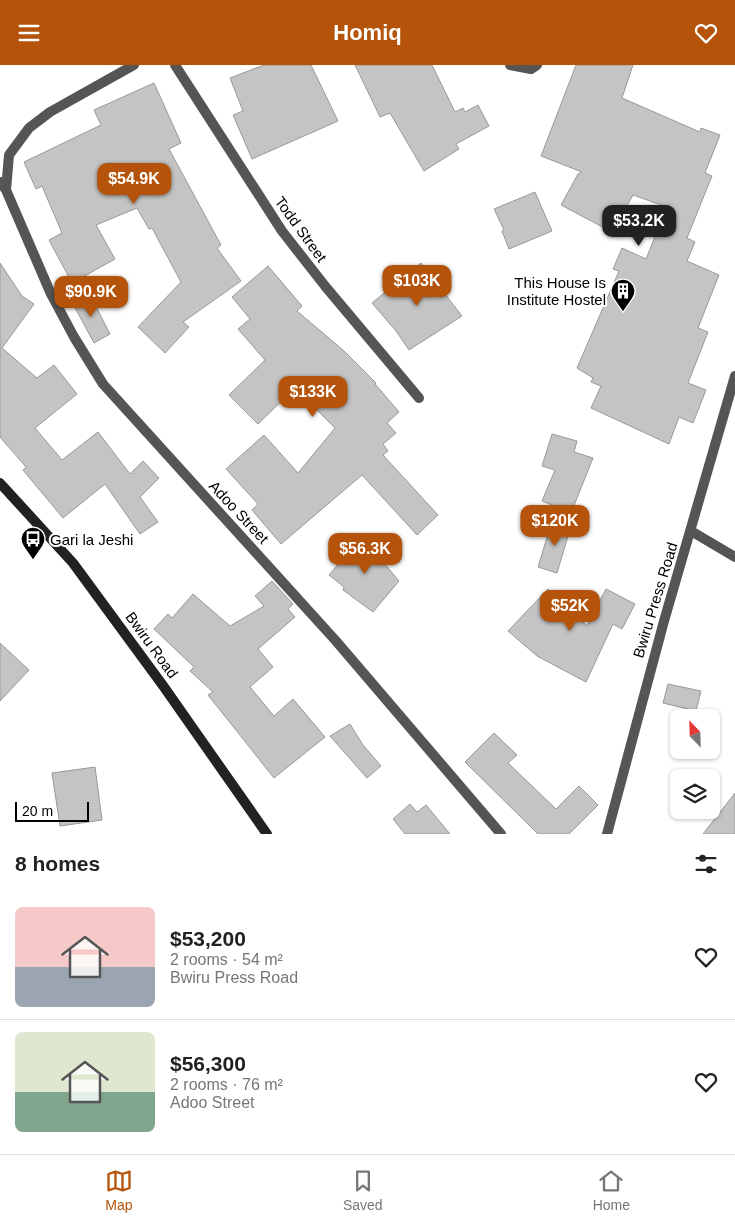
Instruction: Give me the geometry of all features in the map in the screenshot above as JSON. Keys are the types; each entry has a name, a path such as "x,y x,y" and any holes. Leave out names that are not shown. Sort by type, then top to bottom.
{"main road":[{"name":"Bwiru Road","path":"0,483 73,563 164,687 267,834"}],"street":[{"path":"3,186 9,155 30,128 50,112 134,65"},
{"name":"Todd Street","path":"175,65 282,231 325,286 419,398"},
{"path":"510,65 531,69 536,65"},
{"name":"Adoo Street","path":"3,186 74,337 103,384 336,641 501,834"},
{"name":"Bwiru Press Road","path":"607,834 658,638 735,376"},
{"path":"691,531 735,557"}],"building":[{"path":"264,65 311,65 338,121 252,159 233,115 243,111 230,78"},
{"path":"355,65 432,65 455,112 463,108 465,112 478,105 489,126 456,144 459,149 424,171 390,113 380,117"},
{"path":"576,65 633,65 622,98 700,132 701,128 720,135 705,173 712,176 687,238 695,242 687,261 719,275 698,328 708,332 688,383 706,390 693,423 679,417 669,444 591,408 601,386 591,382 593,378 577,368 619,271 613,269 622,248 646,259 667,207 633,195 612,232 561,205 578,174 582,172 541,156"},
{"path":"154,83 181,143 169,149 221,245 217,248 241,281 183,322 189,327 165,353 138,327 181,282 152,228 149,229 137,208 96,225 115,259 72,283 49,240 62,233 42,186 36,189 24,162 101,125 94,110"},
{"path":"535,192 552,231 509,249 502,231 504,230 494,209"},
{"path":"0,263 22,296 34,304 2,348 37,378 54,365 77,394 35,428 62,460 98,432 130,474 143,461 159,478 140,497 158,522 140,534 105,484 63,518 23,470 26,467 0,437"},
{"path":"421,263 462,316 409,350 396,331 372,303"},
{"path":"268,266 302,306 297,311 343,350 376,383 399,412 387,423 396,433 383,444 388,451 383,455 438,515 417,535 362,475 281,544 252,510 258,504 226,469 264,435 298,473 335,428 295,388 258,424 229,395 265,360 238,329 250,319 232,297"},
{"path":"89,293 110,334 94,343 72,302"},
{"path":"552,434 577,441 574,452 593,458 571,513 542,501 555,470 542,466"},
{"path":"552,521 571,526 557,573 538,567"},
{"path":"362,537 399,581 373,612 343,590 344,587 329,575 344,557 342,555"},
{"path":"272,581 293,604 288,609 295,617 258,649 273,667 250,687 274,716 293,699 325,737 274,778 208,695 213,692 190,671 194,667 154,629 168,614 172,618 193,594 230,626 264,606 255,596"},
{"path":"548,589 587,626 606,589 635,604 622,629 613,624 586,682 537,656 508,631"},
{"path":"0,643 29,670 0,701"},
{"path":"668,684 701,691 696,709 688,709 663,703"},
{"path":"350,724 363,745 381,766 367,778 330,736"},
{"path":"494,733 517,755 508,763 556,809 579,786 598,805 569,834 538,834 465,762"},
{"path":"95,767 102,820 60,826 52,773"},
{"path":"735,793 735,834 703,834 715,819 720,819 720,812"},
{"path":"410,804 417,812 426,805 450,834 405,834 393,819"}],"place":[{"name":"This House Is Institute Hostel","path":"623,312"},
{"name":"Gari la Jeshi","path":"33,560"}]}
